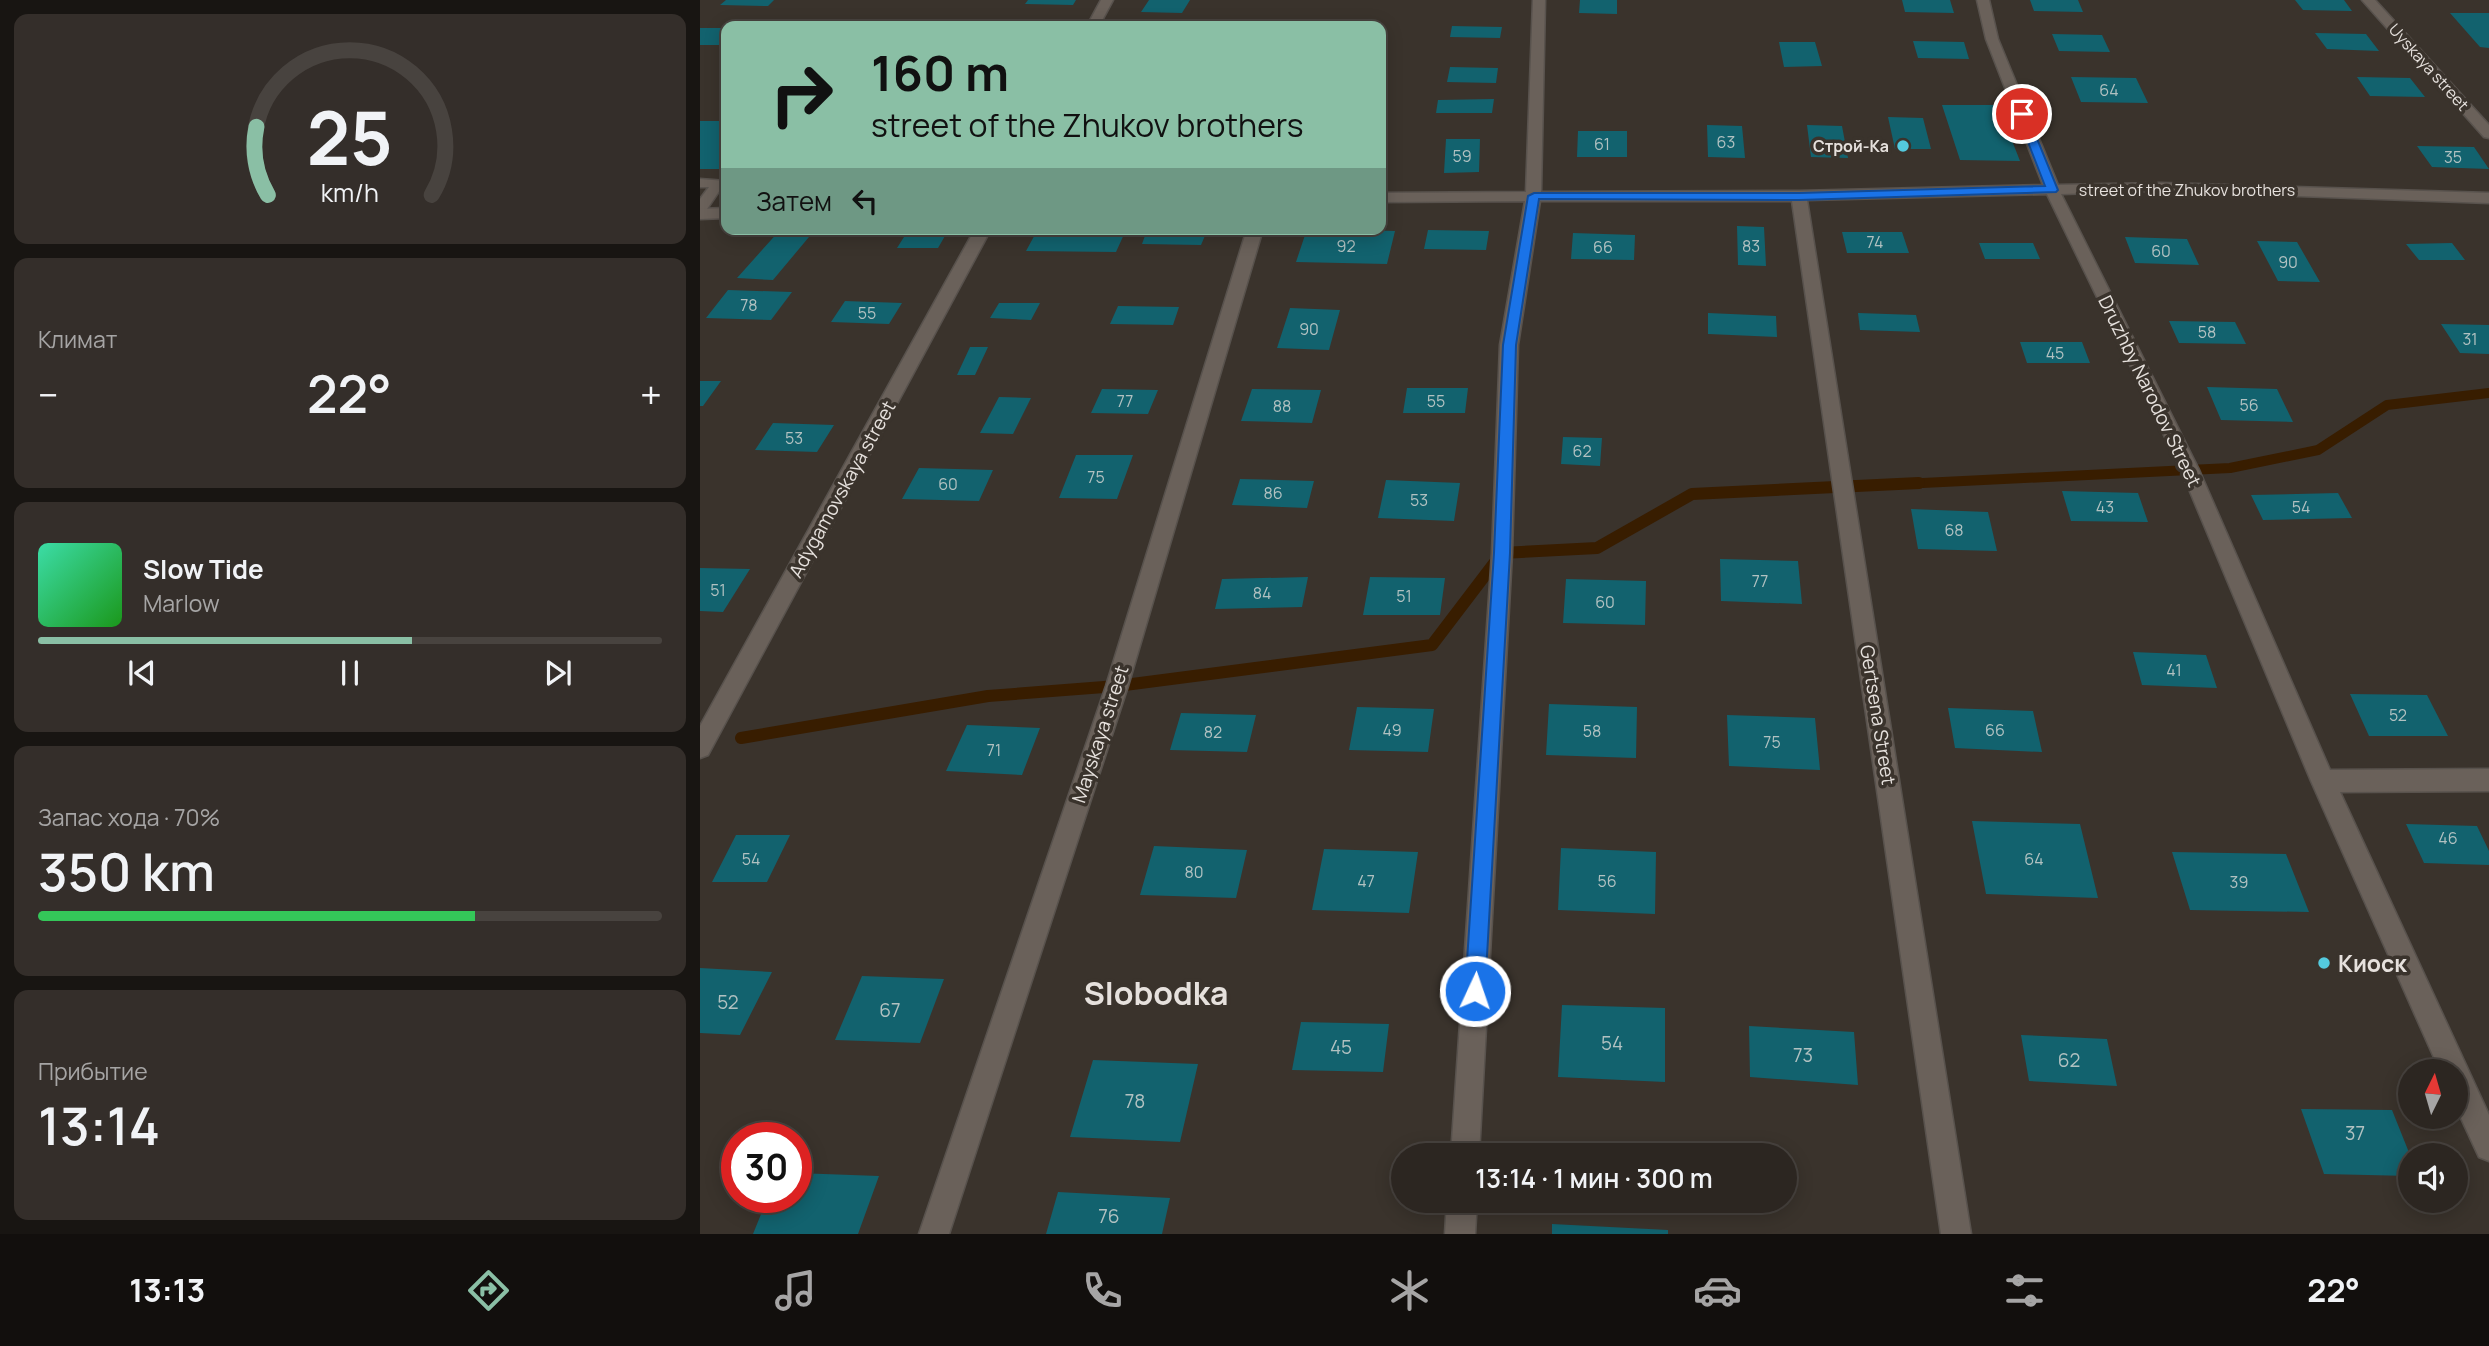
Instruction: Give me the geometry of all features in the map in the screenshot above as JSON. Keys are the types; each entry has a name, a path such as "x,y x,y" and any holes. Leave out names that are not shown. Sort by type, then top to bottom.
{"street":[{"path":"1096,21 1107,0"},
{"path":"1466,1143 1502,553 1509,345 1534,196 1539,0"},
{"name":"Druzhby Narodov Street","path":"1983,0 1992,39 2052,190 2190,470 2323,781 2449,1059"},
{"name":"Uyskaya street","path":"2368,0 2489,134"},
{"path":"700,183 721,179"},
{"path":"700,212 721,182"},
{"name":"street of the Zhukov brothers","path":"1386,197 1799,196 2052,190 2268,189 2482,198"},
{"name":"Gertsena Street","path":"1799,196 1956,1234"},
{"path":"2482,198 2489,214"},
{"path":"700,212 721,212"},
{"name":"Adygamovskaya street","path":"700,748 980,235"},
{"name":"Mayskaya street","path":"934,1234 1117,686 1253,235"},
{"path":"2323,781 2489,780"},
{"name":"Druzhby Narodov Street","path":"2468,1101 2489,1147"},
{"path":"1460,1234 1461,1213"}],"building":[{"path":"726,0 774,0 768,6 720,5"},
{"path":"1028,0 1076,0 1073,5 1025,4"},
{"path":"1149,0 1190,0 1182,13 1141,12"},
{"path":"1580,0 1617,0 1617,14 1579,13"},
{"path":"1902,0 1950,0 1954,13 1905,12"},
{"path":"2030,0 2078,0 2083,12 2034,11"},
{"path":"2295,0 2344,0 2352,11 2303,10"},
{"path":"2450,13 2489,13 2489,48 2480,47"},
{"path":"1452,26 1502,27 1500,38 1450,37"},
{"path":"700,28 721,28 721,45 700,45"},
{"path":"2315,33 2366,34 2379,51 2327,49"},
{"path":"2052,34 2102,35 2110,52 2059,51"},
{"path":"1913,41 1964,42 1969,59 1918,58"},
{"path":"1779,42 1815,42 1822,66 1784,67"},
{"path":"1450,67 1498,68 1496,83 1447,82"},
{"path":"2071,77 2136,78 2148,103 2081,102"},
{"path":"2357,77 2410,78 2425,97 2370,96"},
{"path":"1494,99 1492,113 1436,113 1438,100"},
{"path":"1942,105 1998,105 2020,161 1960,160"},
{"path":"1888,117 1923,118 1931,149 1895,149"},
{"path":"700,121 721,121 721,169 700,169"},
{"path":"1707,125 1742,126 1745,158 1708,157"},
{"path":"1807,125 1842,126 1848,158 1811,157"},
{"path":"1578,131 1627,131 1627,157 1577,157"},
{"path":"1446,139 1480,139 1479,172 1444,173"},
{"path":"2417,146 2474,147 2489,169 2432,167"},
{"path":"1737,226 1764,227 1766,266 1738,265"},
{"path":"1428,230 1489,231 1486,250 1424,249"},
{"path":"1386,231 1395,231 1387,264 1296,262 1305,235 1386,235"},
{"path":"1842,232 1902,232 1909,253 1847,253"},
{"path":"1573,233 1635,235 1634,260 1571,259"},
{"path":"776,235 811,235 773,280 737,278"},
{"path":"905,235 946,235 938,248 897,248"},
{"path":"1035,235 1124,235 1116,252 1026,251"},
{"path":"1145,235 1205,235 1201,245 1142,244"},
{"path":"2125,237 2187,239 2199,265 2135,263"},
{"path":"2257,241 2297,242 2320,282 2278,281"},
{"path":"1979,243 2033,243 2040,259 1985,259"},
{"path":"2452,243 2465,260 2419,260 2406,244"},
{"path":"728,290 792,292 771,320 706,318"},
{"path":"845,301 902,303 889,324 831,322"},
{"path":"999,303 1040,303 1031,320 990,318"},
{"path":"1118,306 1179,307 1173,325 1110,324"},
{"path":"1290,308 1340,310 1329,350 1277,348"},
{"path":"1708,313 1776,316 1777,337 1708,334"},
{"path":"1858,313 1916,315 1920,332 1860,330"},
{"path":"2169,321 2235,322 2246,344 2179,343"},
{"path":"2441,324 2489,325 2489,354 2460,353"},
{"path":"2020,342 2082,342 2090,363 2027,363"},
{"path":"970,347 988,347 975,375 957,375"},
{"path":"700,381 721,381 703,406 700,406"},
{"path":"2207,387 2277,389 2293,422 2221,420"},
{"path":"1407,388 1468,388 1465,413 1403,413"},
{"path":"1102,389 1158,390 1148,414 1091,413"},
{"path":"1252,389 1321,390 1312,423 1241,421"},
{"path":"999,397 1031,398 1013,434 980,433"},
{"path":"773,423 834,425 817,452 755,450"},
{"path":"1563,437 1602,438 1600,466 1561,464"},
{"path":"1076,455 1133,455 1117,499 1059,498"},
{"path":"919,468 993,470 979,501 902,499"},
{"path":"1240,479 1314,481 1307,508 1232,505"},
{"path":"1386,480 1460,483 1454,521 1378,518"},
{"path":"2062,491 2138,493 2148,522 2071,521"},
{"path":"2338,493 2352,518 2263,520 2251,495"},
{"path":"1911,509 1988,512 1997,551 1918,549"},
{"path":"1720,559 1798,561 1802,604 1721,601"},
{"path":"700,568 750,569 723,612 700,611"},
{"path":"1308,577 1302,607 1215,609 1222,579"},
{"path":"1370,577 1445,578 1440,615 1363,615"},
{"path":"1566,579 1646,581 1645,625 1563,623"},
{"path":"2133,652 2206,655 2217,688 2142,685"},
{"path":"2350,694 2427,695 2448,736 2369,736"},
{"path":"1549,704 1637,707 1636,758 1546,755"},
{"path":"1357,707 1434,709 1428,752 1349,750"},
{"path":"1948,708 2033,711 2042,752 1955,748"},
{"path":"1181,713 1256,715 1247,752 1170,750"},
{"path":"1727,715 1815,718 1820,770 1729,766"},
{"path":"967,725 1040,728 1022,775 946,771"},
{"path":"1972,821 2080,824 2098,898 1986,894"},
{"path":"2406,824 2477,826 2489,851 2489,865 2424,863"},
{"path":"736,835 790,835 767,882 712,882"},
{"path":"1154,846 1247,850 1236,898 1140,895"},
{"path":"1561,848 1656,852 1655,914 1558,910"},
{"path":"1324,849 1418,852 1409,913 1312,910"},
{"path":"2172,852 2286,854 2309,912 2190,910"},
{"path":"700,968 772,972 740,1035 700,1033"},
{"path":"862,976 944,979 920,1043 835,1040"},
{"path":"1562,1005 1665,1008 1665,1082 1558,1077"},
{"path":"1301,1022 1389,1024 1383,1072 1292,1070"},
{"path":"1749,1026 1854,1032 1858,1085 1750,1077"},
{"path":"2021,1035 2107,1039 2117,1086 2029,1081"},
{"path":"1093,1060 1198,1064 1180,1142 1070,1137"},
{"path":"2301,1109 2392,1110 2405,1143 2398,1143 2398,1176 2324,1174"},
{"path":"812,1174 879,1176 858,1234 753,1234 762,1213 812,1213"},
{"path":"1058,1192 1170,1198 1162,1234 1046,1234"},
{"path":"1552,1224 1668,1230 1668,1234 1552,1234"}],"waterway":[{"path":"1882,485 2230,468 2318,450 2387,405 2489,393"},
{"path":"741,738 988,696 1117,686 1432,645 1502,553 1597,548 1692,494 1919,483"}],"place":[{"name":"Строй-Ка","path":"1903,146"},
{"name":"Киоск","path":"2324,963"}],"district":[{"name":"Slobodka","path":"1156,993"}],"route":[{"path":"1475,991 1502,553 1509,345 1534,196 1799,196 2052,190 2022,114"}]}
